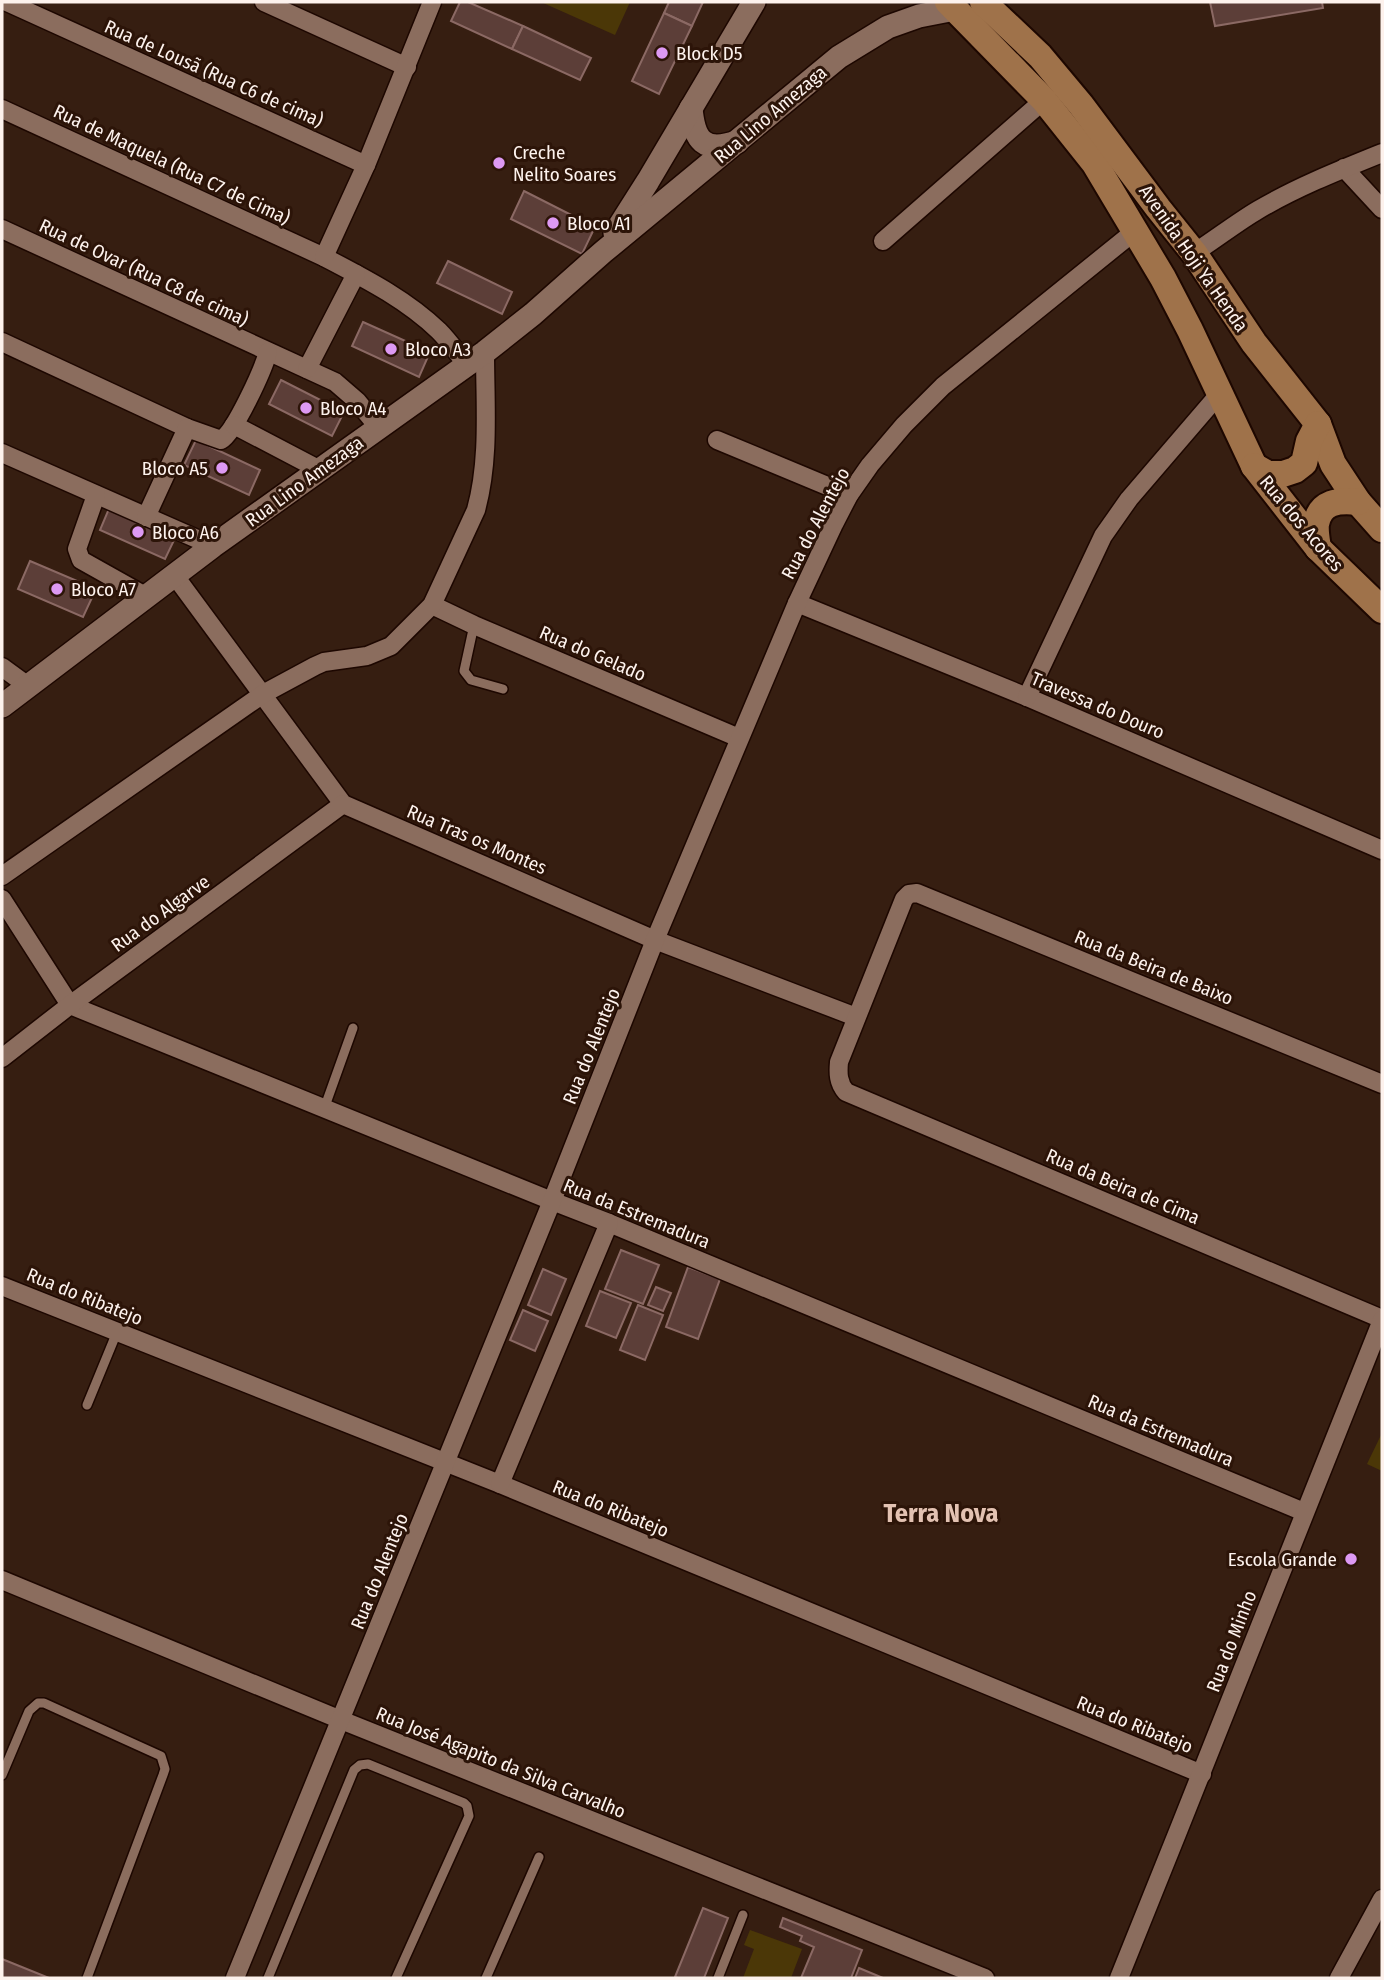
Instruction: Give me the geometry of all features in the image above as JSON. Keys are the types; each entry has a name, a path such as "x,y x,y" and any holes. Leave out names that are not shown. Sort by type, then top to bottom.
{"main road":[{"name":"Avenida Hoji Ya Henda","path":"992,4 1040,55 1115,148 1194,253 1254,343 1318,424 1333,464 1358,502 1382,529"},
{"path":"952,5 1044,100"},
{"name":"Avenida Hoji Ya Henda","path":"1044,100 1095,164 1135,231 1185,319 1254,466"},
{"path":"1254,466 1268,474 1283,474 1295,470 1304,463 1309,441 1318,424"},
{"name":"Rua dos Acores","path":"1254,466 1318,548 1382,610"},
{"path":"1318,548 1315,525 1321,512 1330,503 1340,500 1358,502"}],"street":[{"name":"Rua de Lousã (Rua C6 de cima)","path":"7,2 366,165"},
{"path":"264,2 407,67"},
{"path":"324,257 366,165 432,2"},
{"name":"Rua Lino Amezaga","path":"603,252 754,2"},
{"name":"Rua Lino Amezaga","path":"2,706 213,547 533,314 603,252 839,57 888,27 952,5"},
{"path":"883,242 1044,100"},
{"path":"691,108 693,126 699,139 711,146 721,147 737,142"},
{"name":"Rua de Maquela (Rua C7 de Cima)","path":"2,110 324,257 394,296 476,358"},
{"path":"1194,253 1258,210 1382,153"},
{"path":"1343,169 1382,209"},
{"name":"Rua de Ovar (Rua C8 de cima)","path":"2,229 265,360 307,369 335,382 357,401 379,428"},
{"name":"Rua do Alentejo","path":"240,1977 655,940 797,603 849,495 904,425 943,386 1135,231"},
{"path":"307,369 356,274"},
{"path":"2,342 217,440 230,432 265,360"},
{"path":"2,876 263,694 314,666 367,656 391,646 432,606 476,510 480,494 485,435 476,358"},
{"path":"1027,697 1103,536 1129,499 1220,393"},
{"path":"146,517 187,428"},
{"path":"230,432 320,470"},
{"path":"717,440 849,495"},
{"path":"2,453 213,547"},
{"path":"96,495 78,549 80,560 147,597"},
{"path":"175,576 343,804"},
{"name":"Travessa do Douro","path":"797,603 1027,697 1382,850"},
{"name":"Rua do Gelado","path":"432,606 739,738"},
{"path":"2,667 28,686"},
{"name":"Rua Tras os Montes","path":"343,804 655,940 856,1017"},
{"name":"Rua do Algarve","path":"2,1058 343,804"},
{"name":"Rua da Beira de Baixo","path":"856,1017 904,899 909,894 917,893 1382,1084"},
{"path":"2,899 70,1005"},
{"name":"Rua da Estremadura","path":"70,1005 609,1223 1304,1512"},
{"name":"Rua da Beira de Cima","path":"856,1017 839,1062 839,1079 846,1092 1382,1320"},
{"path":"500,1484 609,1223"},
{"name":"Rua do Ribatejo","path":"2,1286 500,1484 1202,1774"},
{"name":"Rua do Minho","path":"1119,1978 1382,1320"},
{"name":"Rua José Agapito da Silva Carvalho","path":"2,1580 341,1720 985,1978"},
{"path":"1339,1978 1382,1899"}],"lane":[{"path":"474,625 464,671 471,680 503,689"},
{"path":"324,1109 352,1028"},
{"path":"87,1405 117,1332"},
{"path":"2,1775 29,1711 38,1703 44,1703 161,1756 165,1769 163,1776 87,1978"},
{"path":"268,1978 354,1770 360,1765 368,1764 464,1803 469,1816 396,1978"},
{"path":"486,1978 538,1857"},
{"path":"718,1978 743,1915"}],"shaded area":[{"path":"541,2 630,2 615,35"},
{"path":"1382,1433 1382,1471 1367,1464"},
{"path":"750,1930 802,1949 791,1978 743,1978 754,1949 744,1945"}],"building":[{"path":"460,2 468,2 523,26 512,49 451,21"},
{"path":"669,2 703,2 692,26 664,13"},
{"path":"1210,2 1322,2 1323,8 1215,26"},
{"name":"Block D5","path":"664,13 692,26 659,94 632,81"},
{"path":"523,26 591,58 580,80 512,49"},
{"name":"Bloco A1","path":"524,191 595,227 582,254 511,219"},
{"path":"448,261 512,292 502,314 437,283"},
{"name":"Bloco A3","path":"363,322 430,352 419,377 352,346"},
{"name":"Bloco A4","path":"281,380 344,412 332,436 269,404"},
{"name":"Bloco A5","path":"196,440 260,470 249,495 184,465"},
{"name":"Bloco A6","path":"111,504 177,534 165,559 100,530"},
{"name":"Bloco A7","path":"30,561 96,589 83,617 18,589"},
{"path":"621,1250 659,1265 643,1304 605,1289"},
{"path":"688,1267 720,1279 698,1339 666,1327"},
{"path":"543,1269 566,1279 551,1315 528,1305"},
{"path":"656,1287 671,1293 663,1311 648,1305"},
{"path":"600,1291 631,1303 616,1338 586,1326"},
{"path":"638,1305 663,1315 645,1360 620,1350"},
{"path":"523,1310 548,1321 535,1351 510,1340"},
{"path":"703,1908 728,1918 704,1978 675,1977"},
{"path":"783,1918 862,1950 851,1978 801,1978 814,1947 800,1941 802,1936 780,1927"},
{"path":"2,1959 49,1978 2,1978"},
{"path":"859,1968 883,1978 855,1978"}],"place":[{"name":"Block D5","path":"662,53"},
{"name":"Creche Nelito Soares","path":"499,163"},
{"name":"Bloco A1","path":"553,223"},
{"name":"Bloco A3","path":"391,349"},
{"name":"Bloco A4","path":"306,408"},
{"name":"Bloco A5","path":"222,468"},
{"name":"Bloco A6","path":"138,532"},
{"name":"Bloco A7","path":"57,589"},
{"name":"Escola Grande","path":"1351,1559"}],"district":[{"name":"Terra Nova","path":"941,1513"}]}
